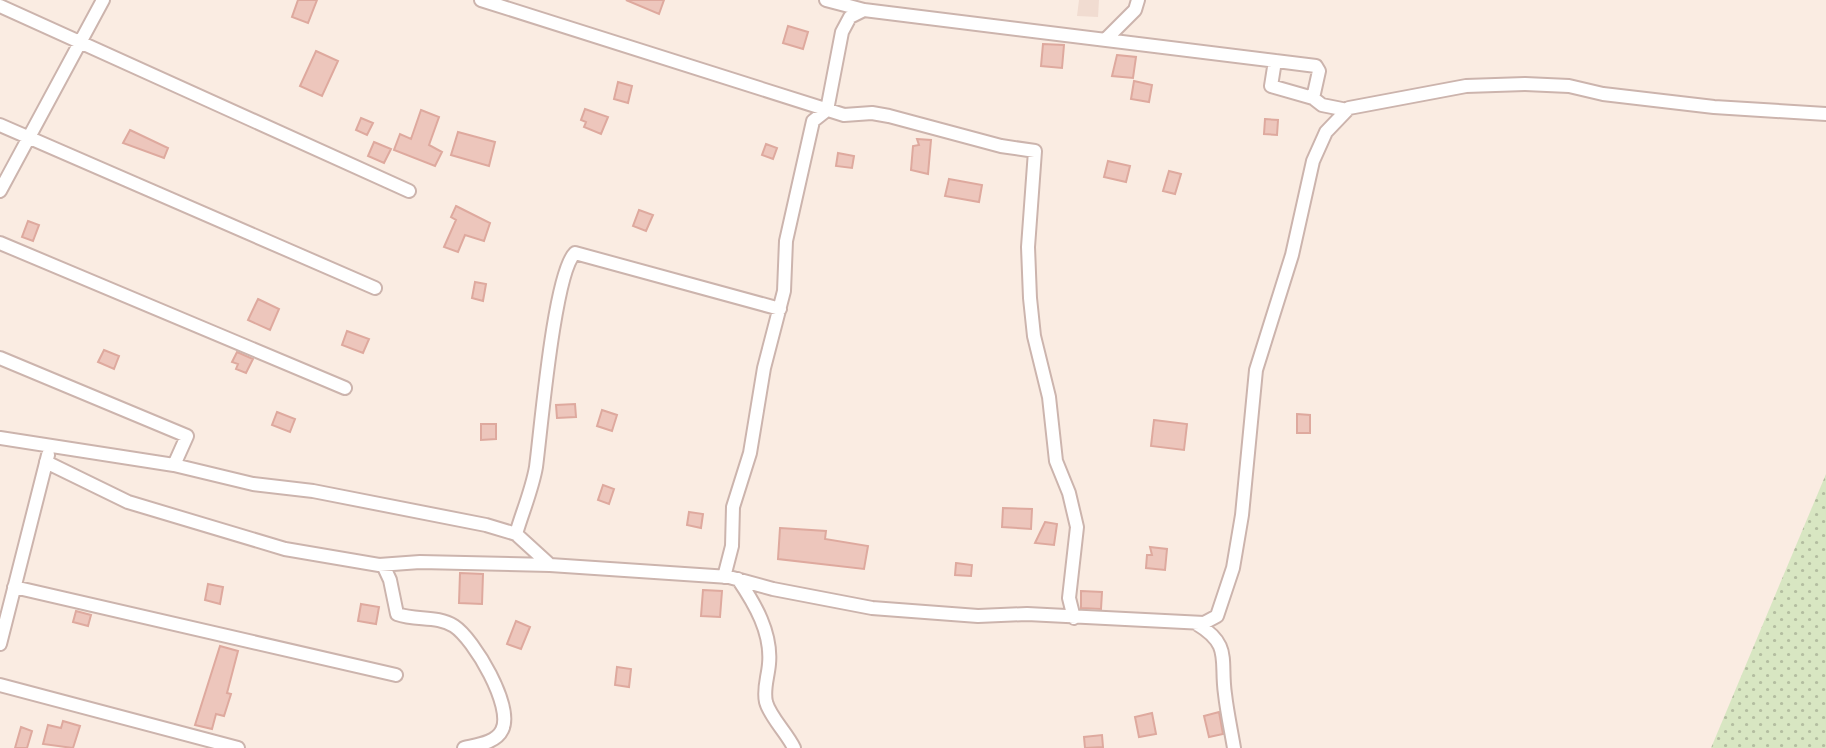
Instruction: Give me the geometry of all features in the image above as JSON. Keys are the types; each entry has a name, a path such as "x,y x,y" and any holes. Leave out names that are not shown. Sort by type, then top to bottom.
{"street":[{"path":"0,191 103,0"},
{"path":"481,0 844,115 872,113 889,116 1001,146 1035,151 1028,247 1030,298 1034,336 1049,397 1056,461 1069,493 1077,527 1069,598 1074,618"},
{"path":"826,0 864,10 1316,66 1319,71 1313,98"},
{"path":"1105,40 1135,10 1138,0"},
{"path":"0,6 409,191"},
{"path":"813,121 827,110 842,32 850,17 864,10"},
{"path":"1275,61 1270,86 1313,98 1322,105 1347,110 1466,86 1525,84 1569,86 1603,94 1714,107 1826,114"},
{"path":"724,577 733,546 733,507 750,453 764,368 780,309 786,241 813,121 806,103"},
{"path":"1197,624 1217,617 1233,568 1242,515 1256,370 1292,255 1313,161 1326,132 1347,110"},
{"path":"0,125 375,288"},
{"path":"0,243 345,388"},
{"path":"516,534 535,470 542,404 563,281 568,260 575,253 780,309"},
{"path":"0,358 187,436 174,465"},
{"path":"0,438 49,448 174,465 253,484 313,491 486,525 516,534 550,565"},
{"path":"0,644 49,448"},
{"path":"46,462 128,502 238,536 285,549 383,565 432,562 550,565 724,577 872,608 978,616 1027,614 1172,620 1197,624 1211,632 1222,647 1226,668 1224,691 1234,748"},
{"path":"383,565 390,580 397,614 412,620 433,619 454,626 468,640 494,683 505,711 502,730 493,740 464,748"},
{"path":"737,579 756,605 766,636 769,662 764,692 766,706 794,748"},
{"path":"14,587 396,675"},
{"path":"0,685 238,748"}],"shaded area":[{"path":"1079,0 1099,0 1098,17 1077,16"}],"green space":[{"path":"1826,474 1826,748 1711,748"}],"building":[{"path":"298,0 317,0 308,23 292,17"},
{"path":"626,0 664,0 659,14"},
{"path":"788,26 808,32 803,49 783,43"},
{"path":"1043,44 1064,45 1062,68 1041,66"},
{"path":"316,51 338,61 322,96 300,86"},
{"path":"1117,55 1136,57 1133,78 1112,76"},
{"path":"1134,81 1152,85 1149,102 1131,99"},
{"path":"618,82 632,86 628,103 614,99"},
{"path":"585,109 608,117 601,134 584,127 586,122 581,120"},
{"path":"421,110 439,117 429,145 442,152 435,166 394,150 400,134 411,139"},
{"path":"361,118 373,123 367,135 356,130"},
{"path":"1265,119 1278,120 1277,135 1264,134"},
{"path":"130,130 168,148 164,158 123,143"},
{"path":"458,132 495,142 489,166 451,155"},
{"path":"917,139 931,140 928,174 911,170 913,146 919,145"},
{"path":"374,142 391,149 384,163 368,156"},
{"path":"766,144 777,148 773,159 762,155"},
{"path":"838,153 854,156 852,168 836,166"},
{"path":"1108,161 1130,166 1126,182 1104,177"},
{"path":"1169,171 1181,174 1175,194 1163,191"},
{"path":"949,179 982,185 979,202 945,196"},
{"path":"456,206 490,223 484,241 465,235 458,252 444,247 456,220 451,217"},
{"path":"639,210 653,215 646,231 633,226"},
{"path":"28,221 39,225 33,241 22,237"},
{"path":"475,282 486,284 483,301 472,298"},
{"path":"258,299 279,309 270,330 248,320"},
{"path":"347,331 369,339 363,353 342,345"},
{"path":"104,350 119,356 114,369 98,362"},
{"path":"237,352 253,359 246,373 236,369 238,364 232,362"},
{"path":"575,404 576,417 557,418 556,405"},
{"path":"602,410 617,415 612,431 597,426"},
{"path":"277,412 295,419 290,432 272,425"},
{"path":"1297,414 1310,415 1310,433 1297,433"},
{"path":"1154,420 1187,424 1184,450 1151,446"},
{"path":"481,424 496,424 496,439 481,440"},
{"path":"603,485 614,489 609,504 598,500"},
{"path":"1003,508 1032,509 1031,529 1002,527"},
{"path":"689,512 703,514 701,528 687,525"},
{"path":"1045,522 1057,524 1054,545 1035,543"},
{"path":"780,528 826,531 825,539 868,546 864,569 778,559"},
{"path":"1150,547 1167,549 1165,570 1146,568 1147,555 1152,555"},
{"path":"956,563 972,565 971,576 955,575"},
{"path":"460,573 483,574 482,604 459,603"},
{"path":"208,584 223,587 220,604 205,600"},
{"path":"703,590 722,591 720,617 701,616"},
{"path":"1081,591 1102,592 1101,609 1081,608"},
{"path":"361,604 379,607 376,624 358,621"},
{"path":"76,611 91,615 88,626 73,622"},
{"path":"516,621 530,627 521,649 507,644"},
{"path":"220,646 238,651 227,693 231,694 224,716 216,714 212,729 195,725"},
{"path":"617,667 631,669 629,687 615,685"},
{"path":"1219,712 1223,734 1209,737 1204,716"},
{"path":"1152,713 1156,734 1139,737 1135,717"},
{"path":"63,721 80,726 73,748 43,744 48,725 61,728"},
{"path":"21,727 32,731 27,748 15,748"},
{"path":"1102,735 1103,747 1085,748 1084,737"}]}
